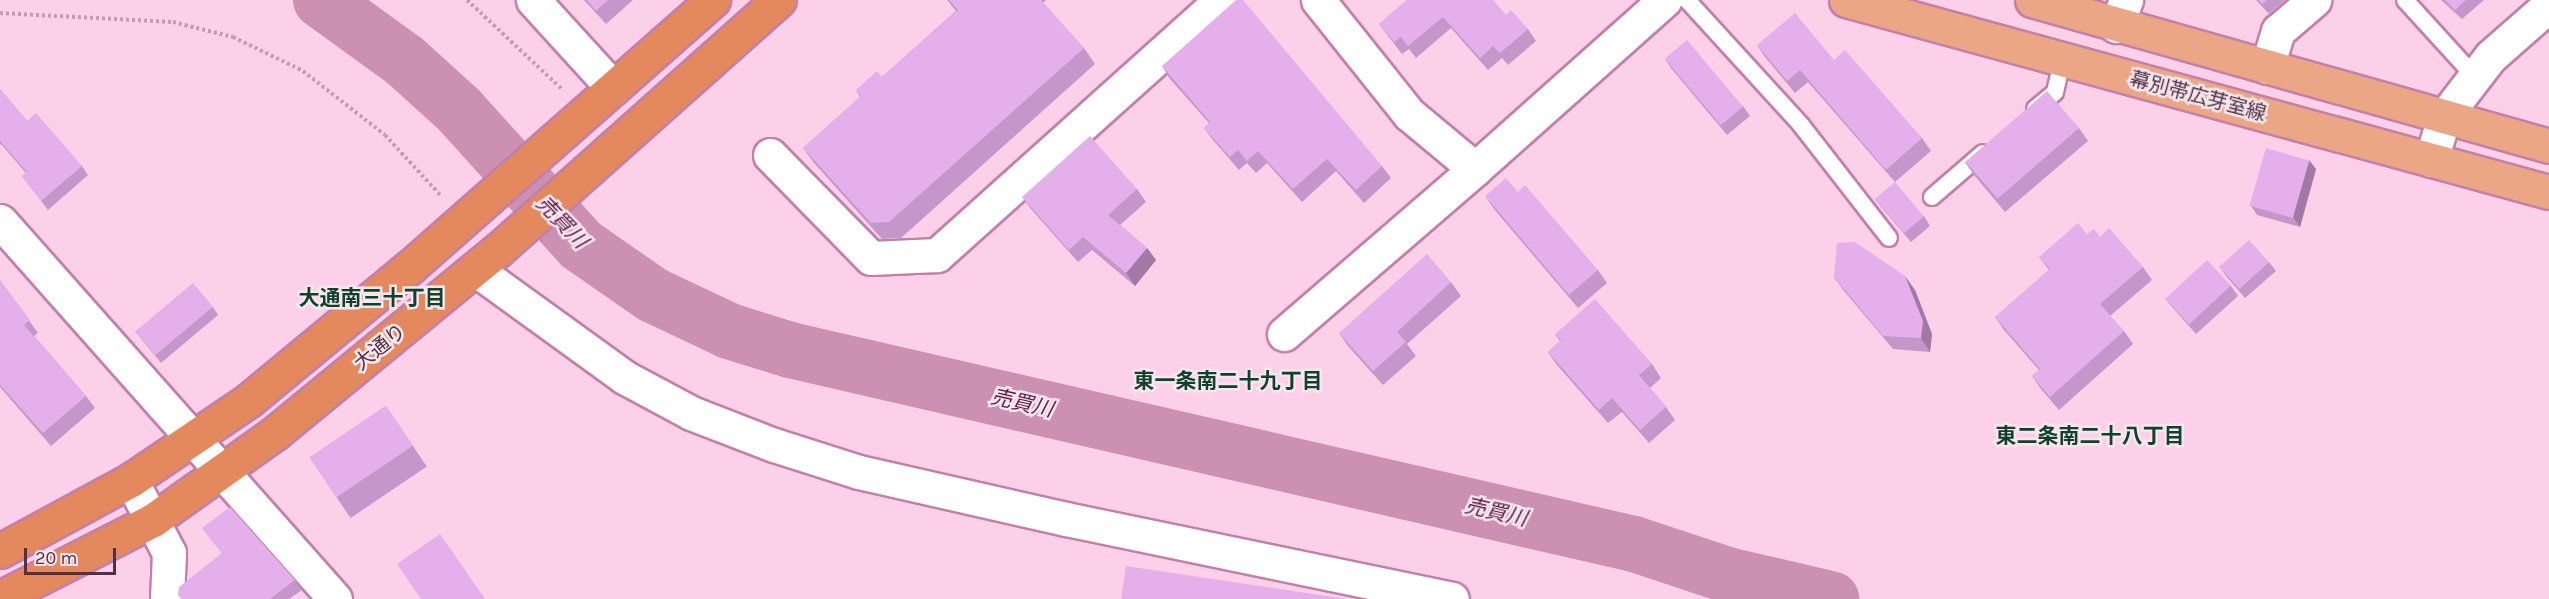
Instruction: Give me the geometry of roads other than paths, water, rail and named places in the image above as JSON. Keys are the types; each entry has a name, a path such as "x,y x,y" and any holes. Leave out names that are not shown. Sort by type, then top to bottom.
{"highway":[{"path":"0,551 131,480 249,400 459,209 578,121 714,0"},
{"name":"大通り","path":"0,598 153,519 220,473 487,260 779,0"}],"main road":[{"name":"幕別帯広芽室線","path":"1846,0 2549,192"},
{"path":"2032,0 2121,13 2267,67 2549,146"}],"street":[{"path":"533,0 613,88"},
{"path":"770,154 871,258 937,255 1221,0"},
{"path":"1318,0 1409,114 1474,169"},
{"path":"1284,334 1665,0"},
{"path":"2267,67 2278,31 2314,0"},
{"path":"2431,160 2444,117 2475,77 2549,4"},
{"path":"0,220 220,473 334,599"},
{"path":"487,260 624,377 691,413 774,445 860,472 974,498 1452,599"},
{"path":"131,480 169,553 167,599"}],"lane":[{"path":"1687,0 1801,125 1889,238"},
{"path":"2405,0 2475,77"},
{"path":"2019,122 2055,92 2063,58"},
{"path":"1932,197 1993,145"}],"waterway":[{"name":"売買川","path":"321,0 405,61 459,110 581,245 653,295 729,331 790,350 1634,544 1731,576 1831,599"}],"district":[{"name":"大通南三十丁目","path":"372,298"},
{"name":"東一条南二十九丁目","path":"1228,381"},
{"name":"東二条南二十八丁目","path":"2090,436"}]}
